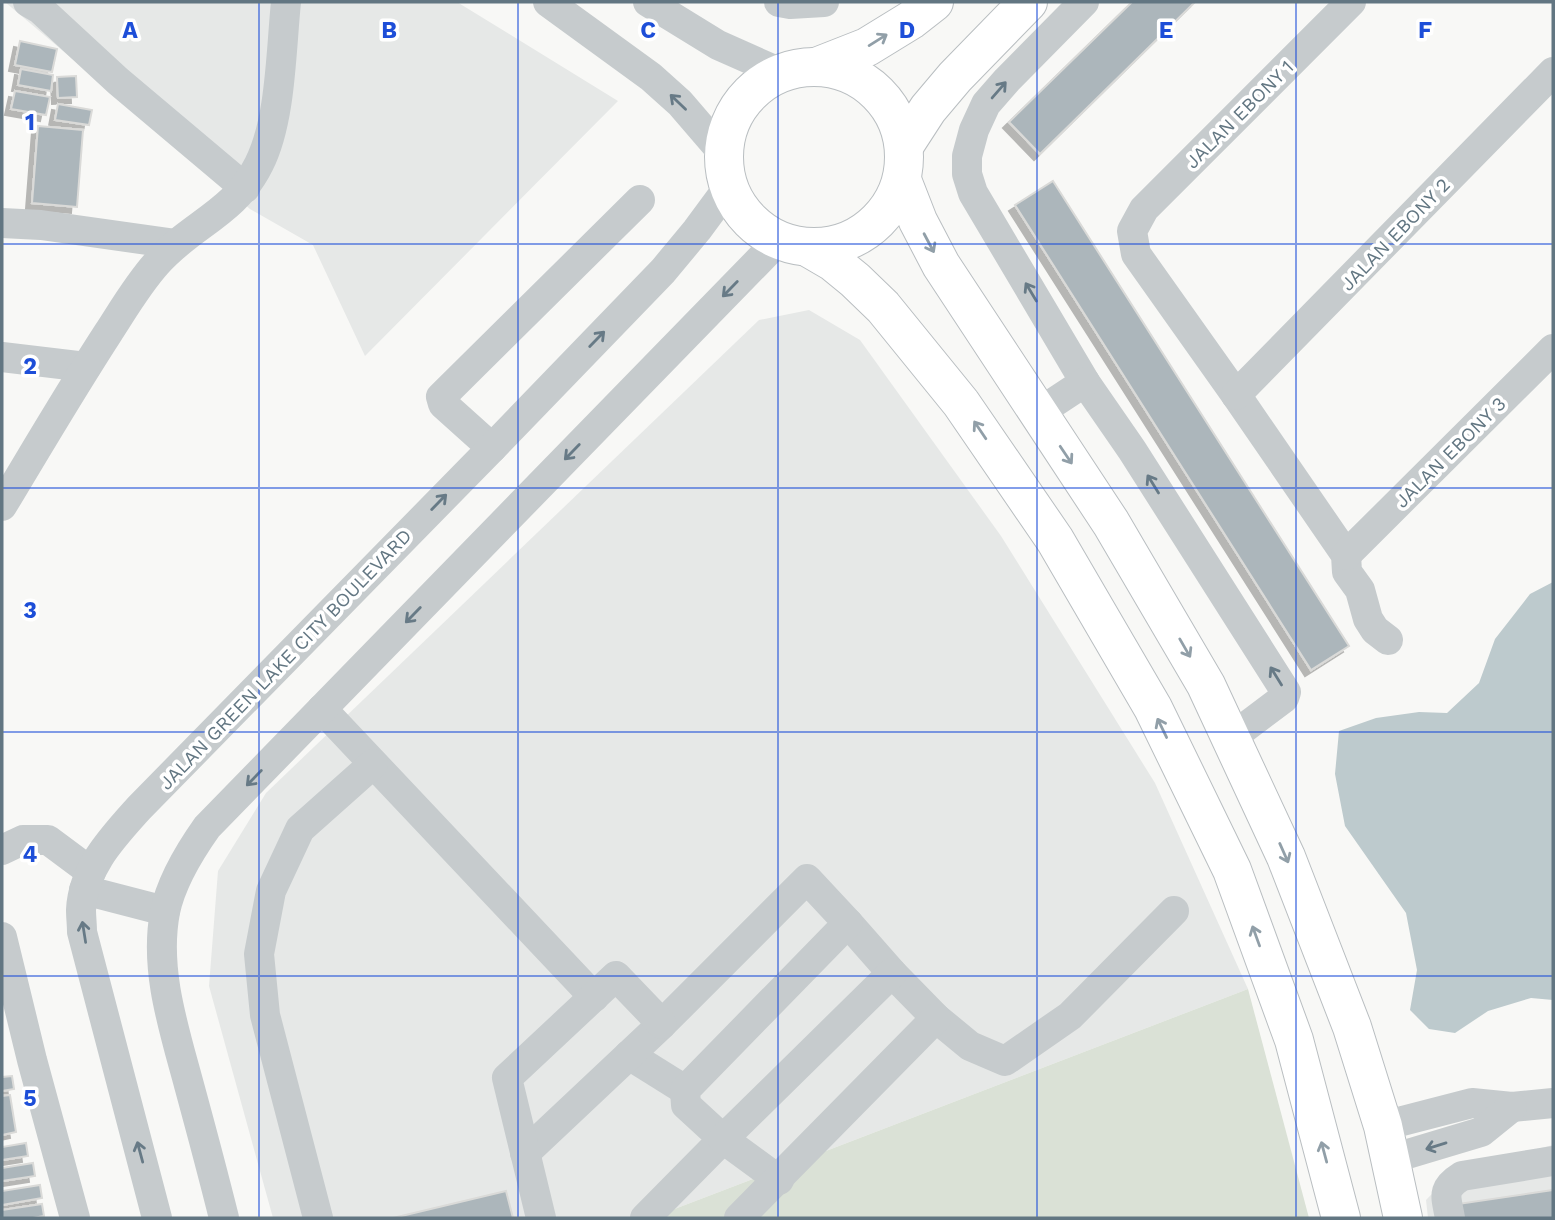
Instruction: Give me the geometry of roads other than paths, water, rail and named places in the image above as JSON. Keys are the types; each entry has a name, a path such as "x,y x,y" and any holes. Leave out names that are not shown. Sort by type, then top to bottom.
{"main road":[{"path":"934,2 911,20 867,47 799,70 751,91 731,119 725,170 747,219 833,262 883,307 961,403 1055,540 1153,708 1231,870 1294,1040 1342,1218"},
{"path":"794,244 840,244 867,230 889,208 903,163 928,109 955,77 1028,2"},
{"path":"799,70 848,74 875,90 895,116 903,163 918,221 941,265 1111,523 1206,685 1286,857 1352,1027 1387,1143 1403,1218"}],"street":[{"path":"28,2 40,9 118,81 244,188"},
{"path":"2,506 138,287 157,262 176,244 223,210 244,188 260,164 271,134 279,85 286,2"},
{"path":"548,2 651,77 680,103 725,170"},
{"path":"648,2 718,45 799,70"},
{"path":"779,2 824,2"},
{"path":"1084,2 986,104 974,130 967,156 967,174 973,193 1085,382 1132,450 1286,692 1284,698 1231,738"},
{"name":"JALAN EBONY 1","path":"1236,396 1136,254 1132,231 1144,209 1351,2"},
{"name":"JALAN EBONY 2","path":"1236,396 1553,72"},
{"name":"JALAN GREEN LAKE CITY BOULEVARD","path":"157,1218 82,932 81,910 87,881 100,855 139,808 663,271 697,230 725,170"},
{"path":"492,448 443,404 441,397 639,200"},
{"path":"2,223 41,225 176,244"},
{"path":"224,1218 171,1017 164,979 162,943 165,911 188,854 207,827 322,709 794,244"},
{"name":"JALAN EBONY 3","path":"1346,555 1553,349"},
{"path":"2,357 86,367"},
{"path":"1038,413 1085,382"},
{"path":"1236,396 1346,555 1347,572 1360,590 1371,625 1388,640"},
{"path":"322,709 594,997"},
{"path":"318,1218 265,1015 259,954 271,891 300,829 373,764"},
{"path":"2,850 23,840 48,840 87,881 165,911"},
{"path":"525,1153 662,1024 807,880 936,1018 970,1046 1005,1061 1070,1016 1174,911"},
{"path":"779,1180 723,1139 686,1105 685,1090 848,923"},
{"path":"2,937 75,1218"},
{"path":"645,1218 892,973"},
{"path":"541,1218 507,1078 616,976 662,1024"},
{"path":"739,1218 936,1018"},
{"path":"629,1055 685,1090"},
{"path":"1387,1143 1472,1103 1512,1107 1553,1104"},
{"path":"1450,1218 1446,1195 1450,1184 1462,1176 1553,1161"}]}
